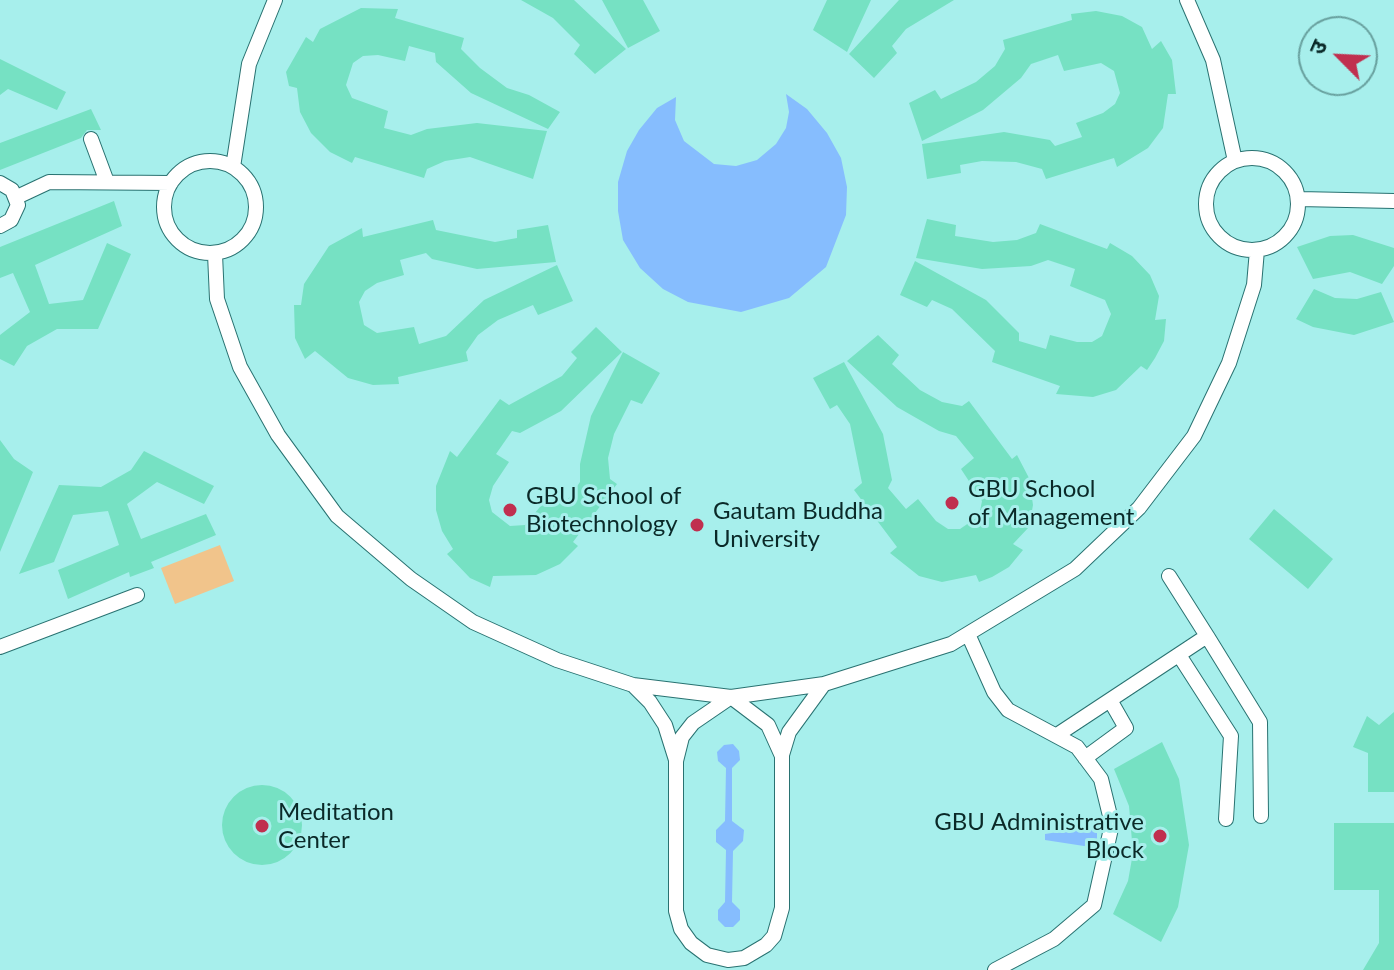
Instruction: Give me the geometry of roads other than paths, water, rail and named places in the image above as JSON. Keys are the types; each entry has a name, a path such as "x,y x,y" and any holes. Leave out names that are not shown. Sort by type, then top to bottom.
{"lane":[{"path":"233,167 249,64 275,0"},
{"path":"1187,0 1213,60 1235,161"},
{"path":"91,139 107,182"},
{"path":"1248,157 1263,158 1282,167 1294,181 1299,199 1298,215 1288,233 1270,247 1241,249 1222,240 1210,225 1205,208 1207,190 1216,174 1235,161 1248,157"},
{"path":"206,160 233,167 252,185 257,202 256,218 246,237 228,251 215,254 199,253 180,244 168,228 164,212 165,194 171,183 186,167 206,160"},
{"path":"17,197 49,182 171,183"},
{"path":"0,183 17,197"},
{"path":"0,226 16,213 17,197"},
{"path":"1299,199 1394,201"},
{"path":"215,254 217,299 240,367 278,435 337,516 411,579 473,622 557,660 633,685 731,697 824,684 951,644 1075,569 1139,508 1194,436 1229,363 1254,285 1257,250"},
{"path":"1169,576 1260,722 1261,816"},
{"path":"0,647 137,595"},
{"path":"968,634 994,692 1008,710 1077,747 1101,779 1112,824 1094,905 1054,939 995,970"},
{"path":"1057,735 1207,636"},
{"path":"1179,655 1231,736 1226,819"},
{"path":"731,697 693,723 682,737 676,761 676,911 681,929 691,943 707,955 743,964 766,945 781,918 782,756 789,732 824,684"},
{"path":"633,685 650,702 665,725 676,761"},
{"path":"731,697 768,725 782,756"},
{"path":"1085,758 1126,728 1110,700"},
{"path":"707,955 713,970"}],"water":[{"path":"786,94 807,109 827,133 841,158 847,187 846,215 826,267 789,298 741,312 688,302 663,289 640,268 623,240 618,211 618,182 627,151 639,130 657,108 676,97 675,120 684,141 714,164 736,166 757,160 776,144 786,128 789,112"},
{"path":"733,744 739,751 740,760 732,768 732,821 744,830 743,841 733,851 732,902 740,910 740,920 733,927 725,927 718,920 718,910 725,902 726,850 716,842 716,830 725,821 726,768 718,761 717,752 724,745"},
{"path":"1097,826 1097,848 1045,840 1045,834"}],"place":[{"name":"GBU School of Management","path":"952,503"},
{"name":"GBU School of Biotechnology","path":"510,510"},
{"name":"Gautam Buddha University","path":"697,525"},
{"name":"Meditation Center","path":"262,826"},
{"name":"GBU Administrative Block","path":"1160,836"}]}
